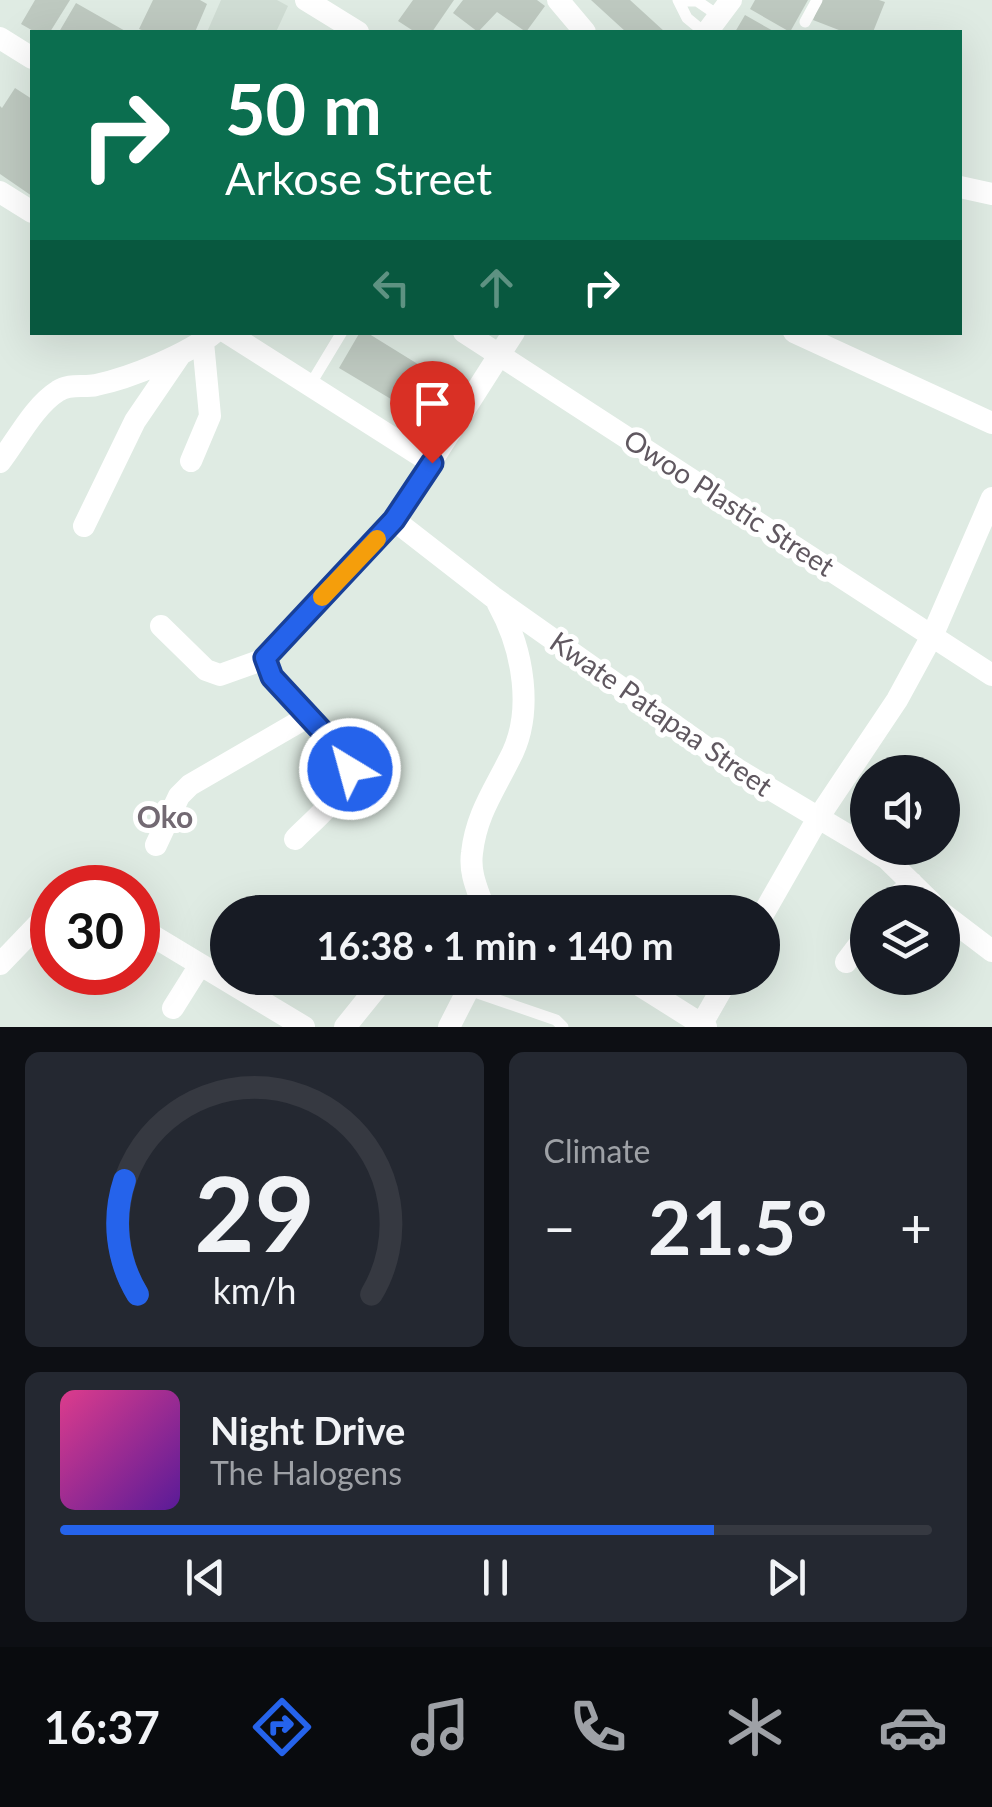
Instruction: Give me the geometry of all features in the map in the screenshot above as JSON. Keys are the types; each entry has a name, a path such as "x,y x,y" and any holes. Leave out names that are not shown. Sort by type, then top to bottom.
{"street":[{"path":"306,0 355,30"},
{"path":"558,0 583,30"},
{"path":"0,38 30,57"},
{"path":"962,187 992,194"},
{"path":"0,192 30,211"},
{"path":"231,335 432,463"},
{"name":"Owoo Plastic Street","path":"469,335 992,675"},
{"path":"161,626 206,670 220,675 265,658 394,520 512,335"},
{"path":"801,335 992,423"},
{"path":"0,462 58,390 95,386 180,354 209,337 210,416 190,461"},
{"path":"84,526 135,421 180,354"},
{"path":"774,895 933,634 992,498"},
{"name":"Kwate Patapaa Street","path":"394,520 494,597 735,768 886,858 912,883"},
{"path":"478,895 471,857 478,816 511,758 524,712 511,628 494,597"},
{"path":"265,658 272,677 346,757 350,769 344,787 295,839"},
{"path":"156,845 179,796 190,786 309,716"},
{"path":"960,927 992,951"},
{"path":"0,964 30,933"},
{"path":"160,940 279,1021 304,1027"},
{"path":"846,962 850,957"},
{"path":"173,1008 200,965"},
{"path":"345,1027 371,995"},
{"path":"449,1027 466,995"},
{"path":"655,995 703,1026 719,995"}],"lane":[{"path":"806,22 817,0"},
{"path":"679,1 698,2 715,20 687,18 679,1"},
{"path":"310,385 340,335"},
{"path":"498,995 556,1020 563,1027"}],"shaded area":[{"path":"221,0 277,0 288,6 277,30 208,30"}],"building":[{"path":"35,0 70,0 51,30 32,30 21,24"},
{"path":"153,0 200,0 207,4 196,30 139,29"},
{"path":"413,0 454,0 433,30 412,30 398,21"},
{"path":"463,0 537,0 545,6 527,30 497,12 475,30 453,13"},
{"path":"591,0 630,0 663,30 624,30"},
{"path":"755,0 808,0 791,30 750,9"},
{"path":"821,0 885,2 874,30 839,30 813,20"},
{"path":"76,3 123,30 60,30"},
{"path":"745,15 771,30 736,30"},
{"path":"15,88 30,98 30,195 0,174 2,108"},
{"path":"358,335 371,335 429,371 406,408 339,368"}],"slow traffic":[{"path":"322,597 377,539"}],"district":[{"name":"Oko","path":"165,818"}],"route":[{"path":"350,769 346,757 272,677 265,658 394,520 432,463"}]}
